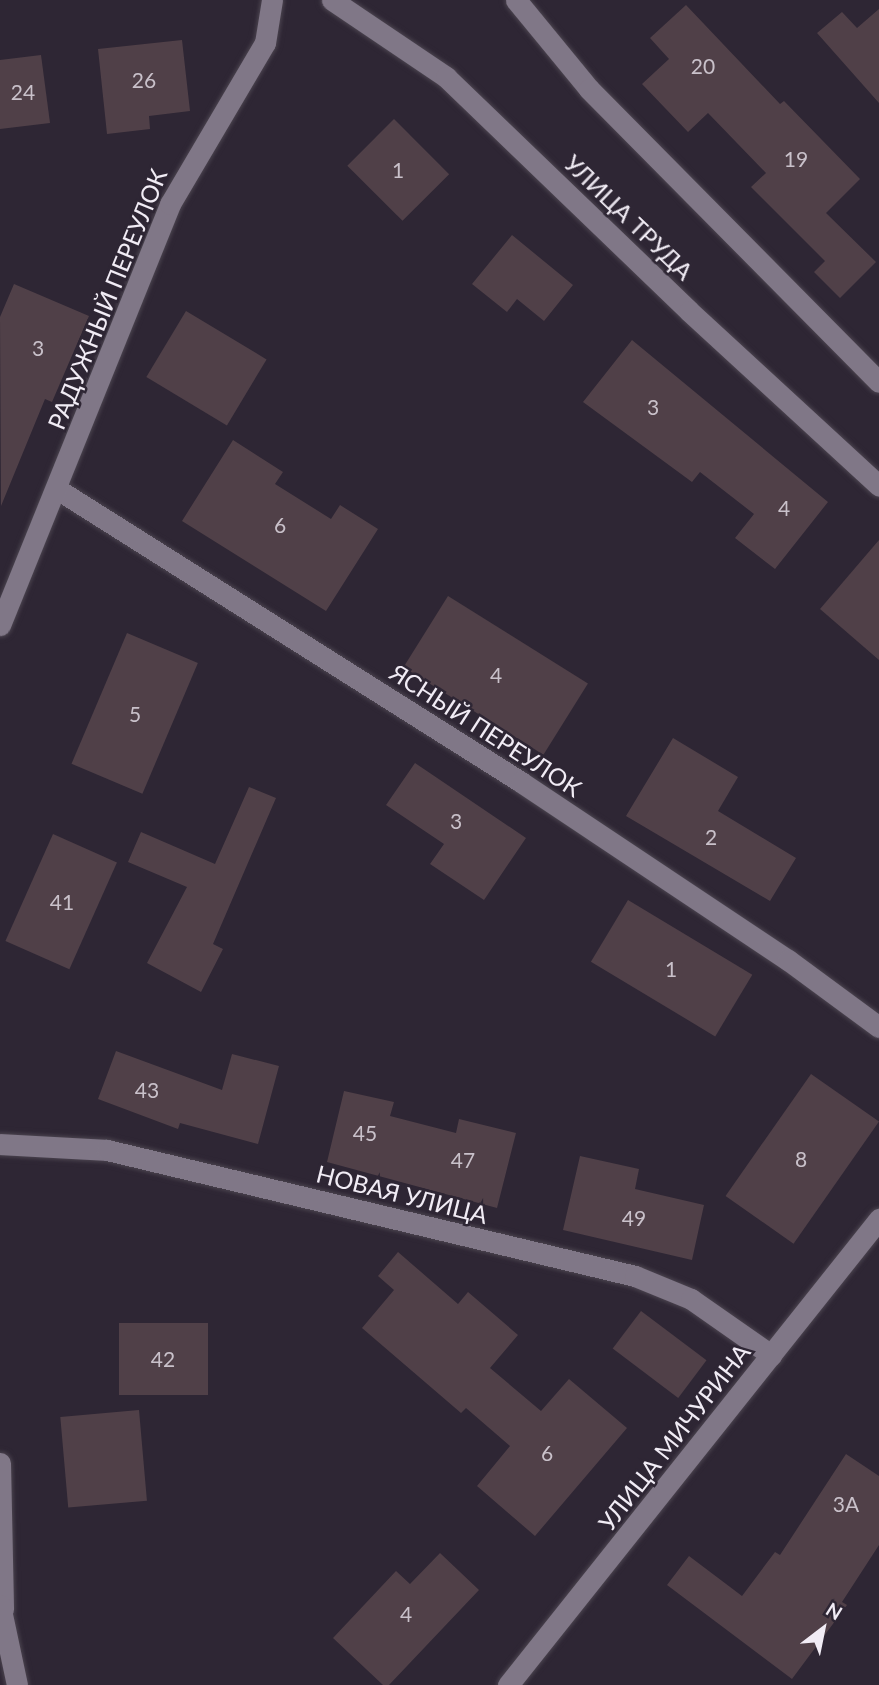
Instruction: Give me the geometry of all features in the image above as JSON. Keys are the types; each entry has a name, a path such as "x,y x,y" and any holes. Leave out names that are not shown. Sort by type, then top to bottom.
{"street":[{"name":"РАДУЖНЫЙ ПЕРЕУЛОК","path":"0,625 170,204 265,43 272,0"},
{"name":"УЛИЦА ТРУДА","path":"332,0 446,77 689,311 879,486"},
{"path":"516,0 589,89 879,382"},
{"name":"ЯСНЫЙ ПЕРЕУЛОК","path":"57,489 521,782 788,960 879,1027"},
{"name":"НОВАЯ УЛИЦА","path":"0,1143 107,1150 635,1276 691,1300 771,1355"},
{"name":"УЛИЦА МИЧУРИНА","path":"508,1685 879,1219"},
{"path":"0,1463 2,1607 17,1685"}],"building":[{"path":"686,5 780,104 784,101 860,179 826,213 876,262 840,298 814,272 825,261 751,187 766,173 708,113 688,132 642,84 669,59 650,38"},
{"path":"879,9 879,103 817,33 842,12 857,28"},
{"path":"182,40 190,111 149,116 150,129 107,134 98,49"},
{"path":"41,55 50,123 0,129 0,60"},
{"path":"394,119 449,174 402,221 347,166"},
{"path":"512,235 573,285 544,321 517,299 507,312 472,284"},
{"path":"14,284 89,316 52,402 45,399 1,506 0,317"},
{"path":"186,311 267,359 227,425 146,377"},
{"path":"632,340 828,502 775,569 735,538 754,514 700,472 692,482 583,402"},
{"path":"233,440 283,472 275,484 331,519 340,505 378,529 326,611 182,521"},
{"path":"879,540 879,660 820,609"},
{"path":"448,596 588,683 543,755 403,667"},
{"path":"127,633 198,663 142,794 72,764"},
{"path":"673,738 738,777 718,811 796,858 770,901 626,816"},
{"path":"415,763 526,838 484,900 430,864 444,844 386,805"},
{"path":"249,787 276,798 213,944 223,949 201,992 147,963 187,887 128,862 141,832 215,864"},
{"path":"53,834 117,862 69,969 5,941"},
{"path":"628,900 752,975 715,1036 591,962"},
{"path":"116,1051 222,1090 232,1054 279,1066 258,1144 180,1123 178,1129 98,1099"},
{"path":"811,1074 879,1122 794,1244 726,1196"},
{"path":"344,1091 394,1102 390,1116 456,1133 459,1119 516,1133 497,1208 327,1162"},
{"path":"580,1156 639,1169 635,1189 704,1205 692,1260 563,1230"},
{"path":"398,1252 458,1304 468,1292 518,1335 490,1368 541,1411 569,1379 627,1428 535,1536 477,1486 510,1446 466,1408 461,1413 362,1328 394,1290 378,1276"},
{"path":"641,1311 706,1360 678,1398 613,1349"},
{"path":"119,1323 208,1323 208,1395 119,1395"},
{"path":"139,1410 147,1501 68,1508 60,1417"},
{"path":"846,1454 879,1476 879,1545 842,1602 847,1605 792,1679 667,1585 689,1556 742,1596 775,1552 780,1555"},
{"path":"440,1553 479,1590 389,1685 383,1685 333,1638 396,1571 410,1584"}]}
